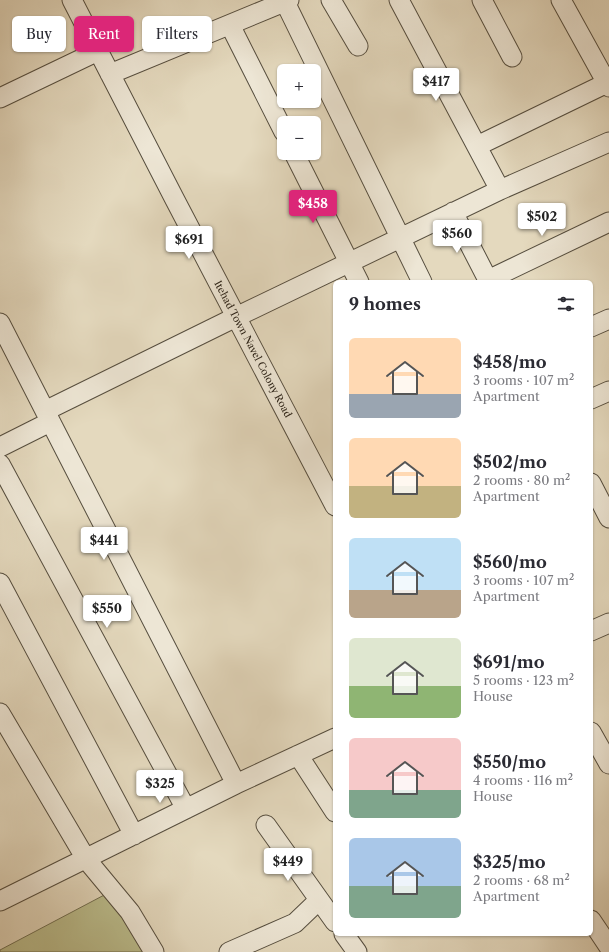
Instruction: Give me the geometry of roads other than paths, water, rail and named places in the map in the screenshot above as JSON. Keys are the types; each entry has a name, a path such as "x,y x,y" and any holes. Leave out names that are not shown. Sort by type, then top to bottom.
{"street":[{"name":"Itehad Town Navel Colony Road","path":"72,0 80,16"},
{"path":"331,0 358,46"},
{"path":"399,0 500,190"},
{"path":"482,0 512,57"},
{"path":"476,146 608,84 560,0"},
{"path":"110,74 230,25 264,5 287,1 421,280"},
{"path":"230,25 277,118"},
{"path":"0,98 96,52"},
{"name":"Itehad Town Navel Colony Road","path":"99,52 333,502"},
{"path":"0,447 48,416 236,317 453,212 609,142"},
{"path":"298,160 358,280"},
{"path":"453,212 487,280"},
{"path":"490,280 609,222"},
{"path":"593,327 609,318"},
{"path":"0,324 236,784"},
{"path":"593,398 609,391"},
{"path":"0,464 186,809"},
{"path":"593,487 609,518"},
{"path":"0,583 134,835"},
{"path":"0,713 86,859 130,912 154,952"},
{"path":"593,736 609,764"},
{"path":"0,901 236,784 333,739"},
{"path":"298,756 333,809"},
{"path":"266,825 333,919"},
{"path":"229,952 295,923 320,900"},
{"path":"593,923 609,947"},
{"path":"345,936 357,952"}]}
